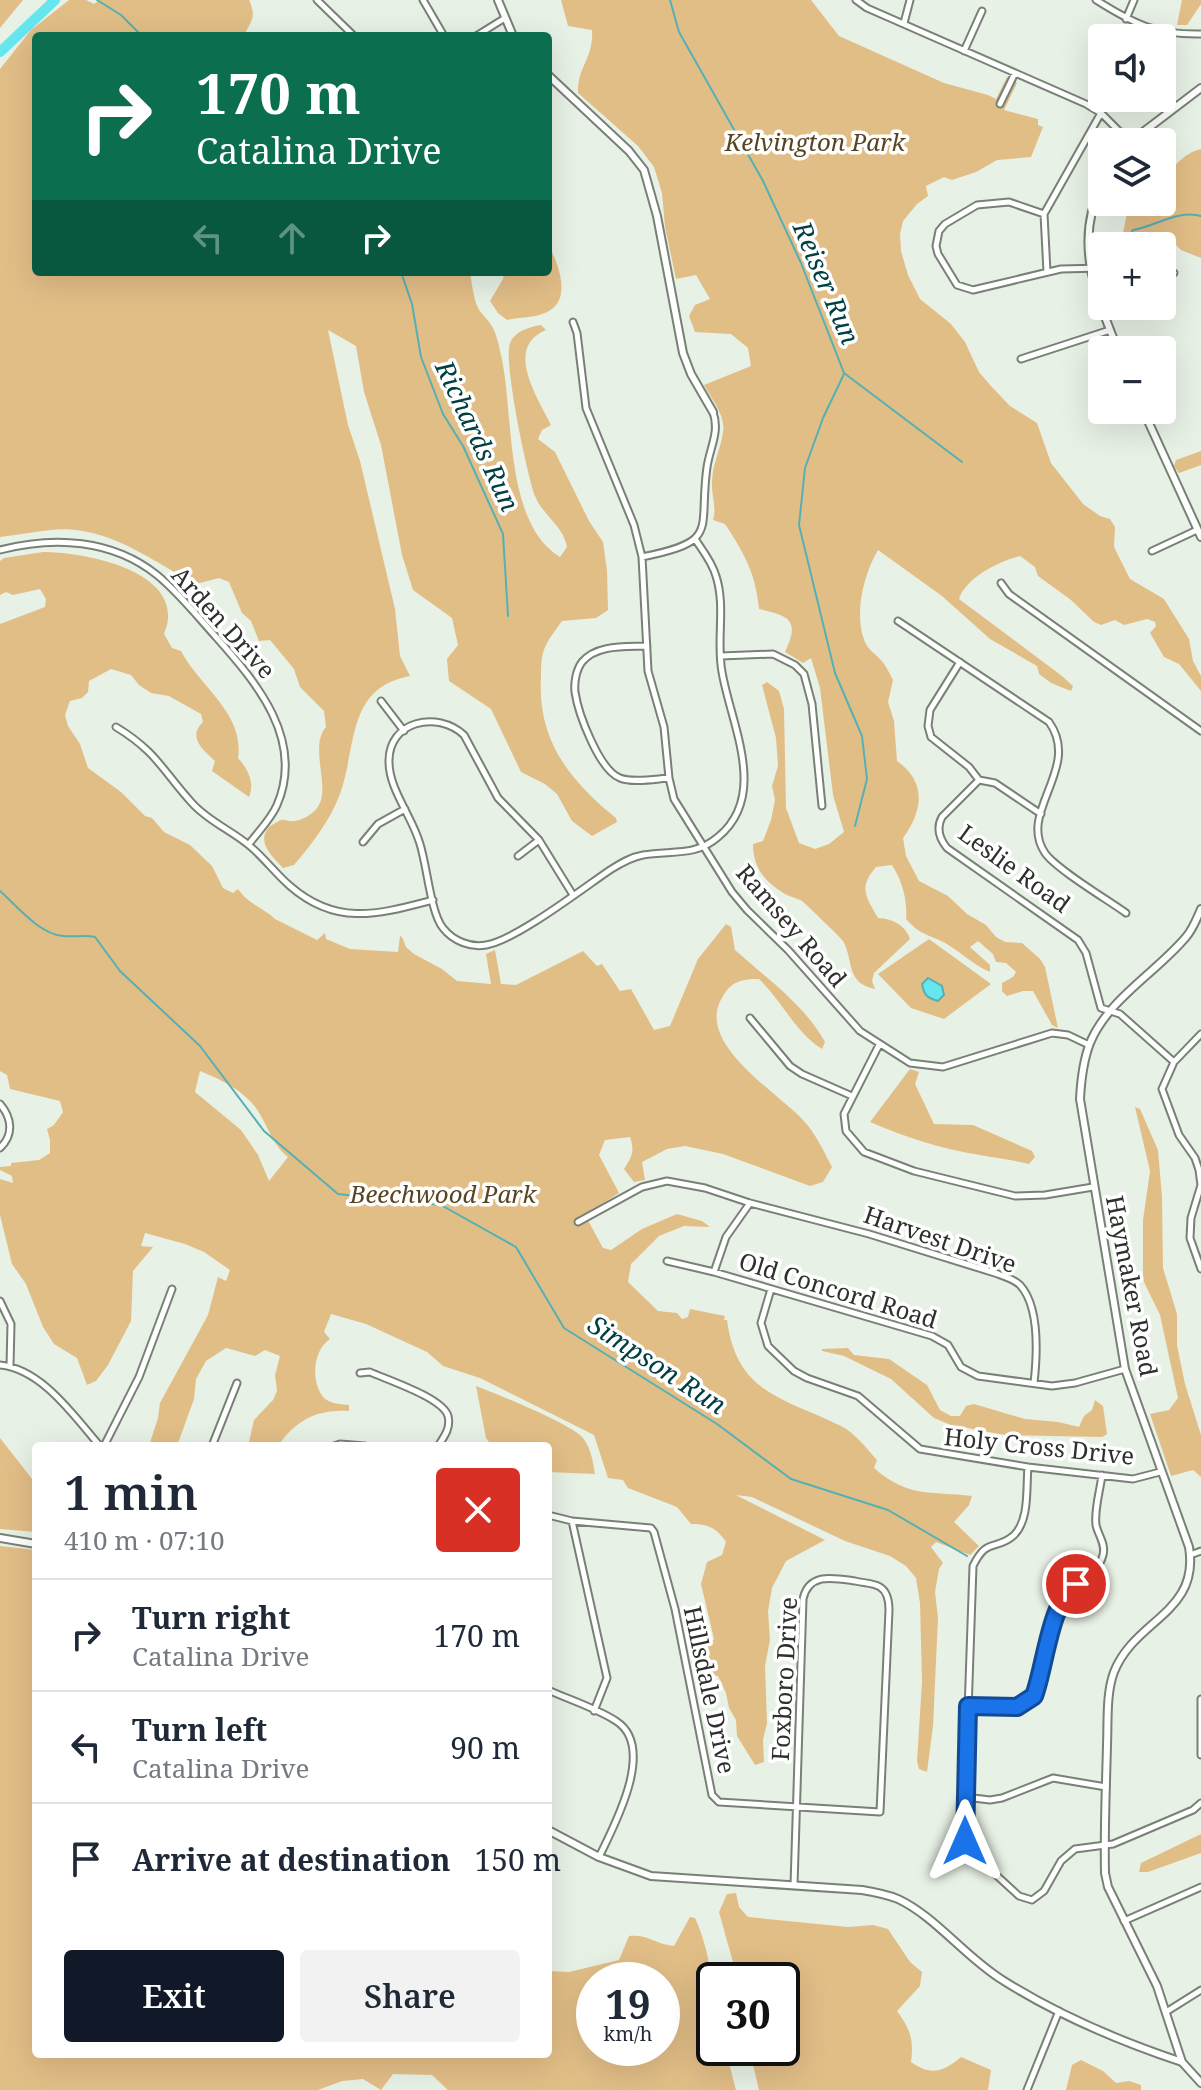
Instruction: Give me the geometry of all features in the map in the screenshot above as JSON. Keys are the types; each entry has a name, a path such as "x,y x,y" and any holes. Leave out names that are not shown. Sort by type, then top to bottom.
{"main road":[{"path":"498,0 511,32"},
{"path":"552,79 629,151 644,170 657,216 683,353 713,412"},
{"path":"1148,128 1201,88"},
{"path":"1088,250 1087,234 1091,216"},
{"path":"1106,320 1112,336"},
{"path":"1149,424 1201,537"},
{"name":"Haymaker Road","path":"1190,1555 1125,1369 1080,1099 1081,1076 1089,1045 1111,1011 1188,935 1201,909"},
{"path":"0,1538 32,1543"},
{"path":"1190,1555 1189,1579 1185,1590 1165,1613 1136,1636 1112,1676 1104,1845 1108,1887 1157,1986 1182,2062 1201,2083"},
{"path":"552,1835 651,1876 862,1890 896,1898 912,1907 986,1970 1059,2010 1154,2053 1182,2062"}],"street":[{"path":"317,0 350,32"},
{"path":"423,0 442,32"},
{"path":"856,0 867,8 1101,113 1116,128"},
{"path":"904,23 910,0"},
{"path":"1096,0 1145,28 1168,33 1201,34"},
{"path":"1126,19 1134,0"},
{"path":"964,51 982,11"},
{"path":"482,32 505,18"},
{"path":"1000,104 1015,73"},
{"path":"1047,272 1044,214 1101,113"},
{"path":"1044,214 1009,202 977,205 945,224 939,231 936,246 950,277 966,289 982,289 1047,272 1088,267"},
{"name":"Ramsey Road","path":"573,322 586,408 634,525 642,557 651,688 664,727 674,799 747,910 788,950 860,1031 910,1063 943,1067 1052,1033 1068,1035 1089,1045"},
{"path":"1021,359 1110,330"},
{"path":"642,557 674,550 695,539 703,525 707,463 716,434 713,412"},
{"path":"1152,551 1197,530"},
{"path":"573,895 539,840 498,798 464,735 457,728 436,720 413,723 390,750 390,773 420,844 442,928 457,940 475,946 488,945 513,935 632,858 692,852 704,847 727,829 743,798 740,744 722,671 717,576 695,539"},
{"name":"Arden Drive","path":"0,550 55,541 94,546 134,561 157,575 176,593 236,660 269,704 283,742 285,761 283,786 276,807 249,844"},
{"path":"1001,583 1009,594 1201,731"},
{"path":"898,621 1042,716 1057,733 1061,746 1060,760 1037,834 1049,858 1126,913"},
{"path":"647,646 597,652 582,662 576,676 575,690 599,758 607,770 621,780 669,778"},
{"path":"721,656 773,654 795,665 804,674 812,704 822,806"},
{"path":"960,662 930,710 928,726 931,737 969,767 979,780 995,783 1041,814"},
{"path":"381,701 404,731"},
{"path":"116,727 145,745 195,806 214,823 249,844 287,884 305,898 336,912 376,913 433,900"},
{"name":"Leslie Road","path":"979,780 942,817 938,824 942,841 947,848 1078,940 1086,953 1099,1004 1101,1008 1111,1011"},
{"path":"363,842 378,824 405,809"},
{"path":"518,856 539,840"},
{"path":"1111,1011 1120,1014 1174,1062"},
{"path":"750,1018 790,1066 852,1096"},
{"path":"1201,1045 1198,1037 1174,1062 1162,1089 1179,1135 1195,1158 1199,1170 1201,1185 1191,1218 1190,1238 1201,1269"},
{"path":"879,1045 844,1114 846,1131 864,1152 914,1171 1015,1196 1045,1195 1093,1187"},
{"path":"0,1104 8,1114 10,1128 7,1142 0,1148"},
{"name":"Harvest Drive","path":"578,1222 642,1187 667,1181 705,1188 869,1234 1014,1281 1022,1287 1029,1300 1034,1324 1037,1358 1034,1383"},
{"path":"714,1272 726,1237 750,1203"},
{"name":"Old Concord Road","path":"667,1261 932,1336 948,1345 961,1367 978,1376 1063,1385 1125,1369"},
{"path":"104,1442 139,1377 172,1289"},
{"name":"Holy Cross Drive","path":"771,1289 761,1323 768,1346 794,1371 858,1396 928,1452 1133,1479 1160,1472"},
{"path":"0,1301 11,1324 10,1366"},
{"path":"0,1365 10,1366 42,1384 98,1442"},
{"path":"360,1373 370,1372 441,1404 448,1416 448,1431 441,1442"},
{"path":"214,1442 237,1383"},
{"path":"1028,1467 1023,1518 1019,1528 1013,1536 983,1549 973,1566 964,1834 970,1851 1019,1896 1032,1900 1041,1896 1066,1855 1075,1849 1134,1836 1193,1810 1201,1803"},
{"path":"968,1706 1017,1707 1034,1696 1064,1595 1093,1572 1102,1559 1104,1545 1096,1517 1102,1475"},
{"name":"Hillsdale Drive","path":"552,1516 572,1521 640,1526 651,1528 654,1532 675,1609 715,1800 880,1812"},
{"path":"572,1521 607,1678 594,1711"},
{"path":"1190,1555 1201,1551"},
{"name":"Foxboro Drive","path":"794,1885 803,1599 810,1583 832,1577 878,1585 889,1602 880,1812"},
{"path":"552,1692 617,1721 627,1731 632,1749 630,1786 599,1857"},
{"path":"1201,1699 1201,1755"},
{"path":"965,1797 1002,1798 1053,1778 1106,1787"},
{"path":"1124,1921 1201,1887"},
{"path":"1166,2012 1201,1990"},
{"path":"1027,2090 1059,2010"}],"green space":[{"path":"0,0 23,0 0,28"},
{"path":"69,0 86,0 94,4 99,0 249,0 253,15 246,32 32,32 32,276 471,276 476,304 493,328 499,345 519,491 528,518 541,540 560,557 567,547 565,539 539,503 531,484 510,371 512,339 527,328 541,325 546,330 534,338 527,348 525,360 532,387 551,425 542,430 538,439 555,452 589,521 603,542 608,610 596,618 562,621 548,640 543,654 541,700 551,740 560,757 584,789 617,822 592,836 572,821 557,794 521,772 491,709 449,681 447,659 458,645 452,618 413,590 402,555 381,445 364,392 356,346 328,330 348,425 360,461 395,609 400,656 410,676 390,682 375,692 365,705 353,737 337,801 321,830 294,865 283,868 267,848 264,838 270,826 281,820 304,818 319,805 322,787 319,745 326,727 324,711 300,687 294,669 270,640 259,641 251,621 242,613 229,582 219,578 196,584 138,551 92,533 58,530 0,537 0,69 31,30"},
{"name":"Kelvington Park","path":"561,0 811,0 839,36 944,83 996,99 1007,77 1017,83 1004,110 1038,119 1038,125 1043,127 1031,157 997,160 976,172 952,180 944,177 926,186 928,196 903,221 901,251 920,299 951,324 965,342 979,372 991,386 1010,406 1037,423 1051,463 1083,504 1110,519 1115,527 1114,547 1130,579 1164,599 1189,639 1193,661 1201,676 1201,691 1179,664 1164,657 1150,633 1156,626 1155,622 1147,619 1124,625 1115,620 1101,625 1094,622 1071,600 1038,576 1035,567 1020,556 976,577 959,599 1062,676 1073,686 1071,691 1051,683 1039,674 1037,666 990,639 942,596 878,550 864,584 860,621 866,644 893,680 888,702 894,721 897,761 913,778 919,797 915,818 903,838 906,856 919,881 948,896 967,914 986,925 996,937 1005,942 1022,943 1040,959 1045,967 1058,1028 1052,1025 1033,991 1007,996 1002,991 1002,983 1016,972 1006,963 996,962 993,954 978,941 970,947 990,965 990,972 910,924 906,919 901,884 892,865 876,867 867,881 866,892 878,918 898,924 910,939 874,973 872,981 875,989 865,986 855,976 843,941 802,901 772,884 758,867 753,844 763,841 771,820 775,800 772,786 778,766 776,738 762,685 767,682 779,691 784,709 786,808 799,843 815,849 829,844 844,832 833,795 820,688 811,658 803,663 785,652 792,626 785,617 759,609 752,574 743,554 725,524 713,520 712,475 723,426 720,413 704,385 751,366 748,348 731,334 695,332 689,316 695,305 710,299 696,275 676,279 665,227 662,193 654,167 638,146 578,93 580,76 591,48 592,30 568,26"},
{"path":"1182,0 1201,0 1201,4 1187,25 1177,25"},
{"path":"1201,149 1201,258 1176,245 1176,232 1123,232 1126,216 1176,216 1176,164"},
{"path":"552,252 561,281 559,300 541,315 507,320 490,301 503,276 552,276"},
{"path":"1201,451 1201,465 1179,473 1174,466 1176,460"},
{"name":"Beechwood Park","path":"43,552 84,556 129,570 148,581 162,595 168,613 164,634 172,648 181,651 219,701 235,728 238,758 251,781 249,797 212,771 215,761 198,743 196,733 203,722 201,714 169,696 151,693 131,675 111,669 89,681 88,692 82,698 70,701 65,715 68,726 80,744 88,768 121,792 145,816 152,818 164,832 190,845 212,866 223,888 233,893 238,889 275,919 317,940 325,933 326,939 350,949 398,952 400,936 414,954 457,981 491,984 486,954 495,950 501,984 516,985 583,951 597,966 602,964 620,991 631,989 654,1030 670,1026 698,959 726,924 731,927 735,950 784,992 816,1028 825,1042 822,1049 804,1034 759,979 743,980 730,987 717,1013 719,1031 728,1048 803,1120 816,1137 832,1167 823,1182 810,1186 723,1154 685,1146 667,1149 642,1162 645,1180 634,1182 624,1169 632,1154 630,1137 605,1140 599,1155 619,1193 585,1215 603,1248 611,1250 642,1229 677,1214 702,1221 710,1227 684,1226 659,1236 631,1264 628,1282 658,1311 677,1313 682,1319 688,1317 690,1309 725,1316 732,1345 753,1379 783,1400 846,1429 877,1460 874,1468 886,1478 909,1489 972,1496 969,1505 954,1522 979,1546 970,1555 936,1542 931,1547 943,1563 935,1592 938,1618 933,1726 927,1772 919,1769 917,1761 922,1682 920,1603 916,1578 906,1566 890,1556 845,1541 752,1497 736,1495 825,1540 786,1561 772,1588 768,1611 770,1640 765,1666 767,1723 763,1740 764,1762 755,1765 737,1736 736,1720 718,1676 706,1673 700,1664 714,1639 701,1584 707,1562 722,1555 726,1542 712,1528 691,1524 677,1507 628,1488 623,1480 608,1478 594,1435 480,1378 443,1366 427,1352 366,1324 331,1314 324,1332 330,1339 317,1358 315,1375 324,1398 349,1405 349,1411 327,1412 308,1418 292,1429 281,1442 249,1442 254,1420 273,1400 277,1391 275,1375 280,1356 265,1350 255,1356 226,1348 206,1361 196,1379 194,1399 178,1442 150,1442 160,1403 208,1315 218,1277 226,1281 230,1270 204,1252 145,1233 141,1246 153,1247 133,1271 131,1321 96,1381 87,1385 77,1358 54,1344 43,1327 26,1284 12,1264 0,1215 0,1179 13,1183 12,1176 0,1167 39,1160 50,1153 47,1129 63,1112 60,1101 10,1089 7,1075 0,1071 0,624 45,607 46,599 40,589 0,595 0,561","holes":["200,1071 232,1087 249,1100 276,1144 288,1157 269,1181 258,1155 241,1130 195,1092"]},
{"path":"929,939 991,984 944,1019 911,1008 878,974"},
{"path":"910,1069 919,1072 915,1084 934,1124 973,1125 1032,1151 1035,1157 1029,1164 966,1152 924,1142 870,1122"},
{"path":"1135,1107 1140,1109 1158,1150 1163,1268 1177,1314 1177,1345 1185,1384 1201,1435 1201,1477 1193,1470 1171,1476 1150,1414 1169,1410 1178,1398 1160,1315 1143,1280 1143,1220 1150,1171"},
{"path":"848,1348 854,1355 889,1359 927,1385 940,1410 951,1416 960,1416 966,1406 974,1404 1025,1419 1079,1427 1084,1416 1092,1410 1095,1400 1103,1406 1107,1434 1102,1437 1005,1435 951,1425 934,1418 891,1379 844,1356 822,1351"},
{"path":"476,1386 576,1432 588,1446 595,1474 552,1472 552,1442 489,1442"},
{"path":"0,1438 32,1479 32,1532 0,1529"},
{"path":"0,1546 32,1550 32,2058 552,2058 552,1971 576,1970 576,2066 680,2066 680,1962 611,1962 619,1960 629,1936 641,1936 674,1946 690,1917 695,1918 708,1962 696,1962 696,2066 730,2066 736,2090 448,2090 432,2075 393,2074 381,2090 363,2079 342,2081 318,2090 0,2090"},
{"path":"1201,1834 1201,1853 1148,1872 1139,1872 1141,1863"},
{"path":"736,1893 739,1907 748,1917 848,1927 873,1925 888,1929 910,1962 922,1972 920,1986 897,2011 910,2035 911,2062 931,2071 943,2069 961,2057 991,2070 988,2090 759,2090 753,2066 800,2066 800,1962 733,1962 719,1912 727,1894"},
{"path":"1081,2060 1103,2071 1116,2083 1129,2081 1141,2085 1141,2090 1066,2090 1072,2065"}],"water":[{"path":"928,978 942,986 944,995 938,1001 924,991 922,984"}],"waterway":[{"path":"0,52 55,0"},
{"name":"Richards Run","path":"97,0 121,15 138,32"},
{"name":"Reiser Run","path":"670,0 679,32 763,181 801,263 844,373 962,462"},
{"path":"1132,232 1175,217 1201,216"},
{"name":"Richards Run","path":"402,276 412,304 421,357 443,414 463,446 503,534 508,616"},
{"name":"Reiser Run","path":"844,374 823,418 805,468 799,525 835,673 862,736 867,779 855,826"},
{"name":"Simpson Run","path":"0,891 45,930 63,936 95,937 120,971 200,1046 264,1131 338,1194 441,1205 516,1247 564,1328 717,1424 791,1479 888,1510 967,1556"}],"route":[{"path":"965,1841 968,1706 1017,1707 1034,1696 1056,1614 1064,1595 1076,1584"}]}
